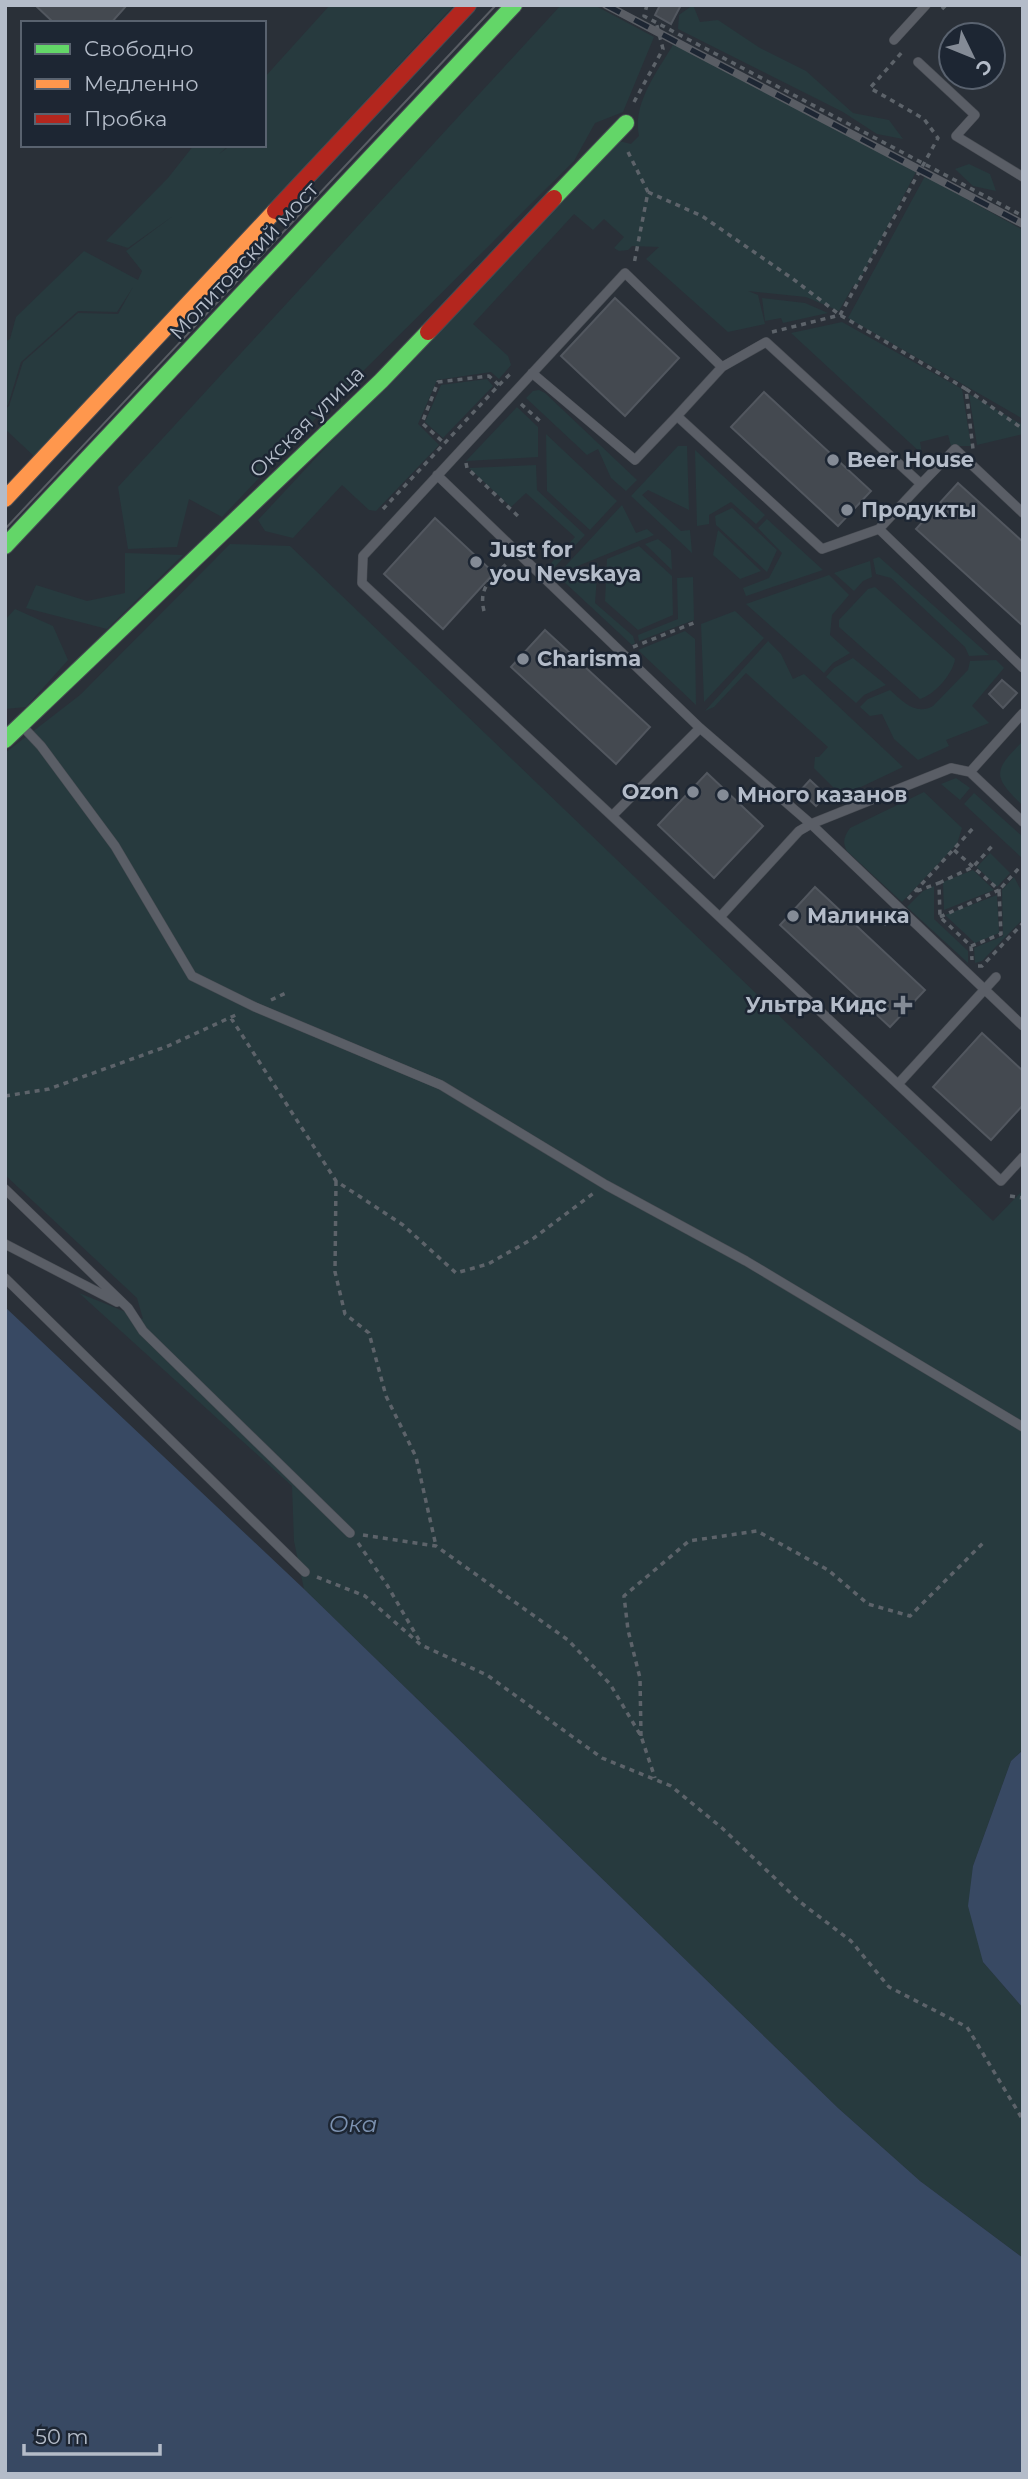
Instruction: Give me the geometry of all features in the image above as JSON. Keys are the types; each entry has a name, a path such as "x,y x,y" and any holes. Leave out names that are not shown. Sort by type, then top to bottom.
{"main road":[{"name":"Молитовский мост","path":"5,499 468,5"},
{"name":"Молитовский мост","path":"5,546 514,5"},
{"name":"Окская улица","path":"5,740 381,381 626,123"}],"lane":[{"path":"894,40 926,5"},
{"path":"918,62 975,115 956,136 1023,177"},
{"path":"722,367 625,273 363,556 362,583 1001,1181 1023,1157"},
{"path":"532,373 635,460 722,367 766,342 920,484"},
{"path":"677,416 822,549 879,529 955,449 1023,513"},
{"path":"437,475 700,728 811,824 1023,1026"},
{"path":"879,529 1023,667"},
{"path":"970,772 1023,713"},
{"path":"21,725 41,746 115,846 192,976 256,1007 441,1085 606,1185 746,1261 1023,1427"},
{"path":"612,816 700,728"},
{"path":"720,917 799,831 951,768 970,772 1023,822"},
{"path":"899,1083 996,977"},
{"path":"5,1189 128,1308 143,1331 350,1533"},
{"path":"5,1244 128,1308"},
{"path":"5,1278 305,1572"}],"path":[{"path":"647,5 644,16 1023,216"},
{"path":"942,9 946,5"},
{"path":"626,123 635,100 663,49 656,22"},
{"path":"760,335 840,315 938,138 924,119 870,88"},
{"path":"628,151 648,192 631,279"},
{"path":"648,192 702,216 840,315 966,389 1023,429"},
{"path":"383,509 510,374"},
{"path":"444,443 422,423 438,382 489,376 499,385"},
{"path":"966,389 976,469"},
{"path":"466,464 467,468 520,518"},
{"path":"484,611 481,599 484,588 508,562"},
{"path":"630,648 696,622"},
{"path":"901,906 975,827"},
{"path":"914,892 973,867 994,844"},
{"path":"954,850 999,890 1001,934 971,946"},
{"path":"940,917 999,890 1019,868"},
{"path":"939,883 940,917 971,946 972,966 982,967 1023,923"},
{"path":"884,925 892,915"},
{"path":"5,1096 49,1089 168,1046 288,992"},
{"path":"230,1018 336,1181 403,1225 456,1273 488,1264 534,1238 606,1185"},
{"path":"336,1181 335,1272 345,1314 369,1333 386,1396 416,1457 436,1546"},
{"path":"1010,1196 1023,1198"},
{"path":"641,1736 640,1678 628,1630 624,1596 689,1541 757,1531 828,1570 868,1604 909,1616 985,1541"},
{"path":"350,1533 436,1546 568,1640 610,1684 641,1736 655,1780"},
{"path":"350,1533 387,1585 421,1645"},
{"path":"305,1572 365,1596 421,1645 487,1675 602,1758 671,1786 722,1828 800,1902 851,1941 889,1987 967,2027 1023,2120"}],"green space":[{"path":"330,5 454,5 36,458 5,429 5,409 9,406 23,362 78,313 118,314 133,287 117,312 78,311 21,362 8,405 5,407 5,342 10,339 16,317 84,251 138,280 142,271 126,251 173,216 128,248 106,241 168,178 192,147 227,147 219,154 228,147 266,147 266,76"},
{"path":"561,5 594,5 654,37 623,112 595,123 574,161 317,417 222,517 189,499 177,547 128,549 118,487"},
{"path":"693,5 700,22 718,20 760,48 806,71 853,113 889,120 903,139 877,134 843,112 678,29 679,15"},
{"path":"674,43 917,170 857,285 853,286 839,311 806,297 748,291 758,295 765,324 728,332 646,259 659,247 632,246 628,250 619,251 614,248 624,237 604,219 593,230 574,214 473,324 508,356 511,365 499,379 491,372 437,380 418,424 439,445 376,511 369,510 342,485 293,538 265,531 258,520 558,198 619,141 631,144 639,136 639,111 643,99"},
{"path":"969,164 990,174 996,191 973,186 955,169"},
{"path":"925,176 1023,230 1023,419 848,318"},
{"path":"762,298 805,303 828,313 783,323 781,318 765,321"},
{"path":"842,322 962,389 971,446 951,446 948,435 920,442 922,454 791,333"},
{"path":"487,379 493,386 443,438 425,422 441,385"},
{"path":"539,390 637,480 626,491 611,478 598,449 587,455 526,398 533,391"},
{"path":"969,394 1023,425 1023,434 977,445"},
{"path":"517,407 538,427 538,457 466,461"},
{"path":"546,434 617,501 590,530 547,491"},
{"path":"678,446 687,446 689,510 648,490 642,495 681,531 690,530 692,553 631,496"},
{"path":"695,450 765,515 756,524 731,502 709,515 709,524 697,526"},
{"path":"536,465 537,490 585,535 552,570 549,568 552,562 575,537 526,493 511,507 469,468"},
{"path":"622,505 636,533 647,529 654,535 558,574"},
{"path":"732,508 777,550 767,572 716,525 715,516"},
{"path":"767,519 823,570 746,596 743,588 769,578 782,553 758,528"},
{"path":"718,530 761,571 740,579 713,555"},
{"path":"658,539 671,550 672,570 645,544"},
{"path":"230,544 290,546 993,1221 1023,1190 1023,1750 1011,1761 973,1866 983,1962 1023,2008 1023,2258 920,2181 838,2108 304,1589 294,1541 292,1486 79,1293 143,1319 137,1298 5,1175 5,753 80,695"},
{"path":"639,546 672,576 673,615 638,630 605,601 607,559"},
{"path":"125,553 183,555 107,629 26,608 36,585 87,601 125,593"},
{"path":"879,557 989,655 969,656 965,647 891,578 876,574 873,559"},
{"path":"870,561 872,577 863,581 854,591 834,573"},
{"path":"598,563 595,603 633,636 635,643 632,645 560,578"},
{"path":"829,575 849,595 832,615 830,635 850,653 833,663 824,673 746,604"},
{"path":"693,577 694,620 639,641 638,635 678,619 677,578"},
{"path":"875,587 955,659 947,677 937,689 925,697 920,699 839,627 839,620 868,589"},
{"path":"15,609 53,626 68,660 26,707 5,709 5,620"},
{"path":"735,611 764,638 704,702 701,624"},
{"path":"685,631 695,639 696,705 638,650"},
{"path":"768,641 781,654 793,679 804,674 903,767 842,796 814,768 815,757 819,757 828,747 746,673 714,707 705,711"},
{"path":"853,658 886,685 864,695 856,703 826,677 834,668"},
{"path":"996,660 1004,668 972,706 989,723 946,740 949,746 918,760 894,739 882,714 870,716 860,707 868,699 890,690 910,706 927,709 968,670 970,661"},
{"path":"1023,741 1023,806 1006,787 1000,774 1006,760"},
{"path":"956,778 970,788 960,800 941,784"},
{"path":"924,792 962,828 957,844 902,902 847,851 844,840 850,828"},
{"path":"974,793 1023,837 1023,859 964,804"},
{"path":"990,853 1010,873 997,887 977,867"},
{"path":"973,870 994,890 944,910 943,882"},
{"path":"1014,877 1023,894 1023,919 982,961 975,963 974,948 1003,936 1002,890"},
{"path":"934,886 934,919 968,951 968,963 907,907 923,891"},
{"path":"997,895 999,933 975,943 945,915"}],"water":[{"name":"Ока","path":"5,1307 304,1589 838,2108 920,2181 1023,2258 1023,2474 5,2474"},
{"path":"1023,1750 1023,2008 983,1962 968,1906 973,1866 1011,1761"}],"building":[{"path":"35,5 127,5 113,21 52,21"},
{"path":"660,5 681,5 671,24 655,15"},
{"path":"615,298 679,358 625,416 561,356"},
{"path":"764,392 871,491 838,526 731,427"},
{"path":"958,483 1023,542 1023,626 916,529"},
{"path":"435,518 494,573 443,629 384,574"},
{"path":"545,630 650,727 616,764 511,667"},
{"path":"1002,680 1017,693 1003,708 989,694"},
{"path":"707,773 763,826 714,878 658,825"},
{"path":"810,780 826,795 816,806 800,791"},
{"path":"815,887 925,990 890,1027 780,925"},
{"path":"982,1033 1023,1071 1023,1105 991,1140 933,1087"}],"tram line":[{"path":"5,529 496,5"}],"railway":[{"path":"606,5 1023,224"}],"traffic: fast":[{"path":"5,546 514,5"},
{"path":"554,198 626,123"},
{"path":"5,740 381,381 428,332"}],"traffic: slow":[{"path":"5,499 275,211"}],"traffic: jam":[{"path":"275,211 468,5"},
{"path":"428,332 554,198"}],"place":[{"name":"Beer House","path":"833,460"},
{"name":"Продукты","path":"847,510"},
{"name":"Just for you Nevskaya","path":"476,562"},
{"name":"Charisma","path":"523,659"},
{"name":"Ozon","path":"693,792"},
{"name":"Много казанов","path":"723,795"},
{"name":"Малинка","path":"793,916"},
{"name":"Ультра Кидс","path":"903,1005"}]}
